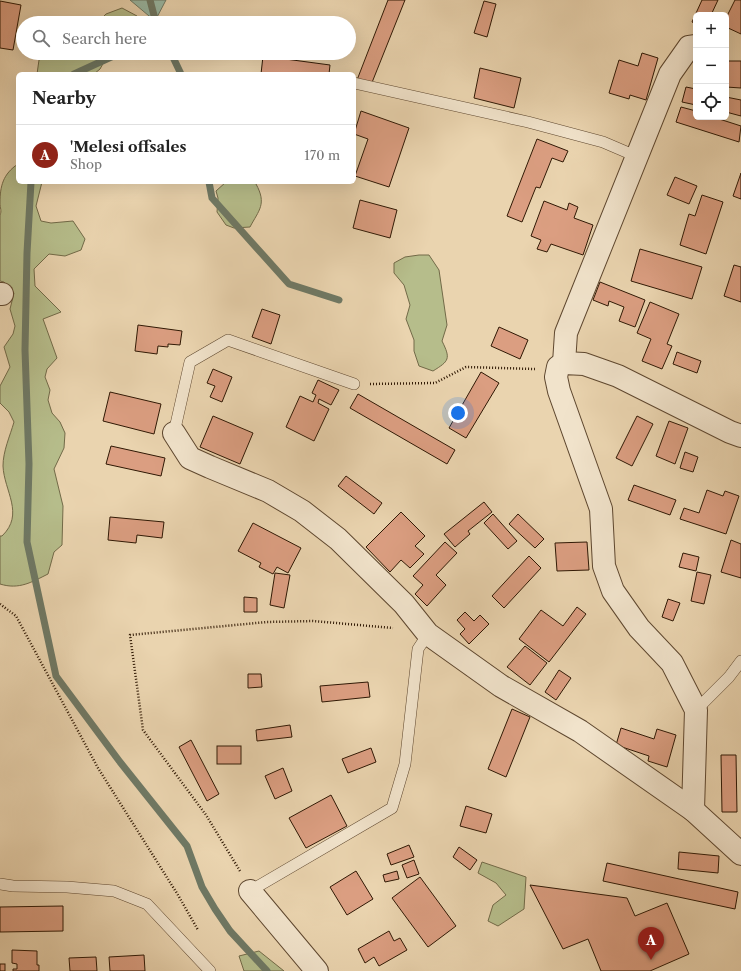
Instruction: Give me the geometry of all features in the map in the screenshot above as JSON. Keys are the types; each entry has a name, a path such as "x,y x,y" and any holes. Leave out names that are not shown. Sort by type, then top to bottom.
{"street":[{"path":"693,46 689,47 670,74 638,157 566,333 561,365 556,378 601,509 604,566 613,591 639,628 672,663 696,710 693,810"},
{"path":"561,365 584,364 618,376 730,432 741,436"},
{"path":"174,433 190,458 268,491 302,511 338,539 404,604 423,628 500,686 580,731 693,810 741,854"},
{"path":"250,891 317,971"}],"lane":[{"path":"356,83 528,122 603,142 638,157"},
{"path":"174,433 190,362 228,340 354,384"},
{"path":"250,891 392,808 405,764 418,649 423,628"},
{"path":"696,710 729,677 741,661"},
{"path":"0,884 114,891 147,904 210,971"}],"path":[{"path":"354,384 435,383 466,367 538,369 561,365"},
{"path":"0,604 16,616 98,768 178,895 200,935"},
{"path":"250,891 232,856 206,815 143,730 130,635 267,622 313,621 402,629 423,628"}],"shaded area":[{"path":"130,0 166,0 158,16 149,16"},
{"path":"122,8 137,16 104,16"},
{"path":"39,60 105,60 96,72 37,72"},
{"path":"16,166 16,184 42,184 36,206 41,221 51,223 73,221 85,239 81,250 65,256 49,254 34,269 35,286 61,312 43,319 57,358 47,369 45,377 50,390 48,400 52,413 60,422 65,433 64,448 54,469 63,506 62,545 54,552 48,574 19,586 7,586 0,584 0,536 2,536 9,528 13,511 12,502 4,475 3,460 14,422 9,412 0,403 0,386 10,367 4,347 13,334 15,326 10,309 14,293 4,282 0,281 0,203 3,181"},
{"path":"224,184 256,184 261,197 261,202 259,211 250,227 234,228 226,225 217,212 218,198 216,191"},
{"path":"429,255 439,270 447,325 442,341 447,352 447,359 442,365 433,371 419,366 414,351 414,340 406,319 410,305 404,285 394,273 394,263 405,257"},
{"path":"482,862 526,877 524,909 498,926 488,921 493,905 506,895 496,883 478,873"},
{"path":"259,951 284,971 244,971 239,956"}],"building":[{"path":"388,0 405,0 371,85 357,80"},
{"path":"702,0 718,0 712,12 697,12"},
{"path":"735,0 741,0 741,34 729,28 729,12"},
{"path":"0,1 21,5 19,16 16,16 16,33 13,50 0,48"},
{"path":"484,1 496,4 487,37 474,33"},
{"path":"642,53 658,58 646,100 630,95 629,99 609,93 619,60 638,66"},
{"path":"263,60 293,60 330,65 329,72 261,72"},
{"path":"729,61 741,61 741,88 729,87"},
{"path":"480,68 521,78 514,108 474,98"},
{"path":"686,87 693,88 693,104 682,102"},
{"path":"729,98 741,100 741,116 729,113"},
{"path":"681,107 693,110 693,120 722,120 741,126 739,142 676,122"},
{"path":"361,111 409,128 389,187 356,176 368,139 356,135 356,127"},
{"path":"537,139 568,151 563,162 552,158 540,188 536,187 522,222 507,216"},
{"path":"741,173 741,199 733,196"},
{"path":"675,177 697,186 689,204 667,195"},
{"path":"702,195 723,202 706,254 680,245 689,214 695,216"},
{"path":"360,200 397,210 390,238 353,228"},
{"path":"544,201 567,210 569,203 578,207 574,218 593,225 583,255 551,244 547,252 537,249 541,240 531,236"},
{"path":"640,249 702,267 692,299 631,281"},
{"path":"734,265 741,267 741,302 724,296"},
{"path":"600,282 645,300 635,327 619,321 624,307 609,301 608,306 593,300"},
{"path":"650,302 679,314 667,344 672,346 662,369 642,361 651,339 637,333"},
{"path":"262,309 280,315 271,344 252,337"},
{"path":"138,325 182,331 180,345 168,344 168,347 158,346 157,354 135,351"},
{"path":"499,327 528,340 520,359 491,346"},
{"path":"677,352 701,361 697,373 673,364"},
{"path":"213,369 232,377 222,402 210,397 215,386 207,383"},
{"path":"481,372 499,383 466,438 449,428"},
{"path":"318,380 339,390 331,405 319,399 318,403 329,409 314,441 286,427 300,396 313,402 316,395 312,393"},
{"path":"110,392 161,404 154,434 103,421"},
{"path":"358,394 455,450 447,464 350,408"},
{"path":"213,416 253,433 240,464 200,447"},
{"path":"637,416 653,424 632,466 616,458"},
{"path":"669,421 688,428 675,464 656,456"},
{"path":"111,446 165,458 161,476 106,464"},
{"path":"685,452 698,457 693,472 680,468"},
{"path":"346,476 382,503 374,514 338,486"},
{"path":"634,485 676,500 670,515 628,500"},
{"path":"707,490 723,496 725,491 739,496 726,534 680,519 684,508 699,513"},
{"path":"484,502 492,512 468,531 470,534 455,547 444,534"},
{"path":"401,512 425,536 415,546 424,554 410,568 401,560 390,572 366,547"},
{"path":"493,514 517,541 508,549 484,523"},
{"path":"518,514 544,539 535,548 509,524"},
{"path":"110,517 164,522 162,538 137,535 136,543 108,540"},
{"path":"253,523 301,548 288,573 277,567 273,574 259,567 261,563 238,551"},
{"path":"731,540 741,544 741,578 721,572"},
{"path":"445,542 457,553 436,575 446,585 427,606 415,594 423,585 413,576"},
{"path":"587,542 589,570 557,571 555,543"},
{"path":"683,553 699,557 696,571 679,567"},
{"path":"529,556 541,568 504,608 492,596"},
{"path":"697,572 711,575 704,604 691,601"},
{"path":"275,573 290,575 284,608 270,605"},
{"path":"244,597 257,598 257,612 244,612"},
{"path":"668,599 680,603 673,621 662,617"},
{"path":"577,607 586,614 549,662 519,639 541,610 563,626"},
{"path":"465,612 474,621 480,615 489,624 469,644 460,634 465,629 457,620"},
{"path":"525,646 547,663 530,685 507,667"},
{"path":"559,670 571,678 556,700 545,692"},
{"path":"248,674 261,674 262,687 248,688"},
{"path":"368,682 370,697 322,702 320,686"},
{"path":"512,709 530,717 506,777 488,769"},
{"path":"290,725 292,737 257,741 256,730"},
{"path":"621,728 654,739 657,729 676,735 667,767 648,761 649,756 616,745"},
{"path":"191,740 219,794 207,801 179,747"},
{"path":"217,746 241,746 241,764 217,764"},
{"path":"371,748 376,762 348,773 342,759"},
{"path":"721,755 736,755 737,812 722,812"},
{"path":"283,768 292,791 275,799 265,776"},
{"path":"331,795 347,826 306,848 289,818"},
{"path":"466,806 492,814 486,833 460,826"},
{"path":"409,845 414,857 391,865 387,854"},
{"path":"459,847 477,860 470,870 453,857"},
{"path":"679,852 719,856 718,873 678,869"},
{"path":"414,860 419,874 407,878 402,865"},
{"path":"607,863 738,892 735,909 603,881"},
{"path":"356,871 373,899 347,915 330,887"},
{"path":"397,871 399,879 385,882 383,875"},
{"path":"420,877 456,926 428,947 392,898"},
{"path":"530,885 627,898 635,916 667,903 689,954 650,971 601,971 588,939 563,949"},
{"path":"63,906 63,931 0,932 0,907"},
{"path":"389,931 394,941 400,938 407,950 379,966 374,957 365,963 358,949"},
{"path":"12,950 37,951 37,965 39,965 39,971 13,971 13,969 17,969 17,964 12,963"},
{"path":"144,955 145,971 110,971 109,957"},
{"path":"96,957 97,971 70,971 69,958"},
{"path":"0,964 5,964 5,971 0,971"}],"waterway":[{"path":"150,0 154,16"},
{"path":"78,72 105,60"},
{"path":"174,60 180,72"},
{"path":"31,184 27,253 25,350 29,464 27,542 56,676 120,762 187,846 202,887 215,909 230,931 267,971"},
{"path":"209,184 212,198 289,284 339,300"}],"place":[{"name":"'Melesi offsales","path":"651,960"}]}
